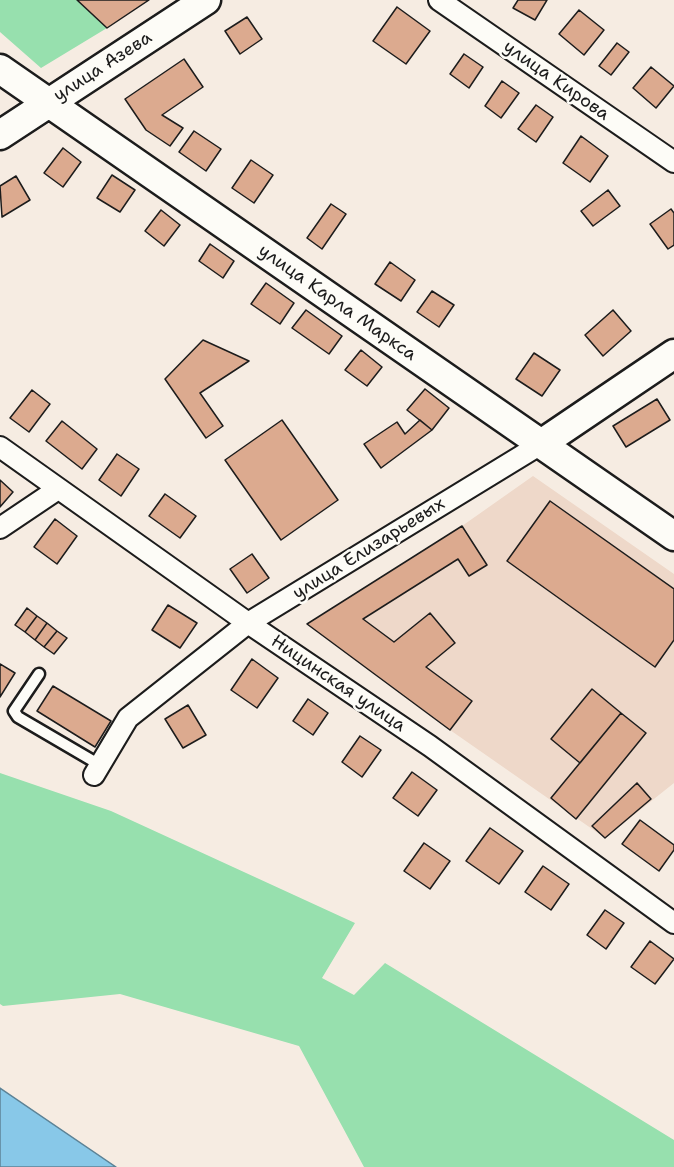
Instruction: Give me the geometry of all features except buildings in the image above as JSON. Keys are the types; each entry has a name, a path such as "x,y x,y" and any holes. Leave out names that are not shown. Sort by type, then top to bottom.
{"street":[{"name":"улица Азева","path":"0,135 206,0"},
{"name":"улица Кирова","path":"439,0 674,162"},
{"name":"улица Карла Маркса","path":"0,69 674,536"},
{"name":"улица Елизарьевых","path":"97,770 128,718 248,623 541,444 674,354"},
{"name":"Ницинская улица","path":"0,447 248,623 430,746 674,923"},
{"path":"0,528 58,489"}],"lane":[{"path":"39,674 14,711 18,717 97,770"}],"shaded area":[{"path":"533,476 674,574 674,783 605,838 450,730 307,624 462,526"}],"green space":[{"path":"0,0 77,0 107,28 41,68 0,32"},
{"path":"0,773 111,811 355,923 322,978 354,995 385,963 674,1140 674,1167 364,1167 299,1046 120,994 3,1006 0,1004"}],"water":[{"path":"0,1088 116,1167 0,1167"}]}
